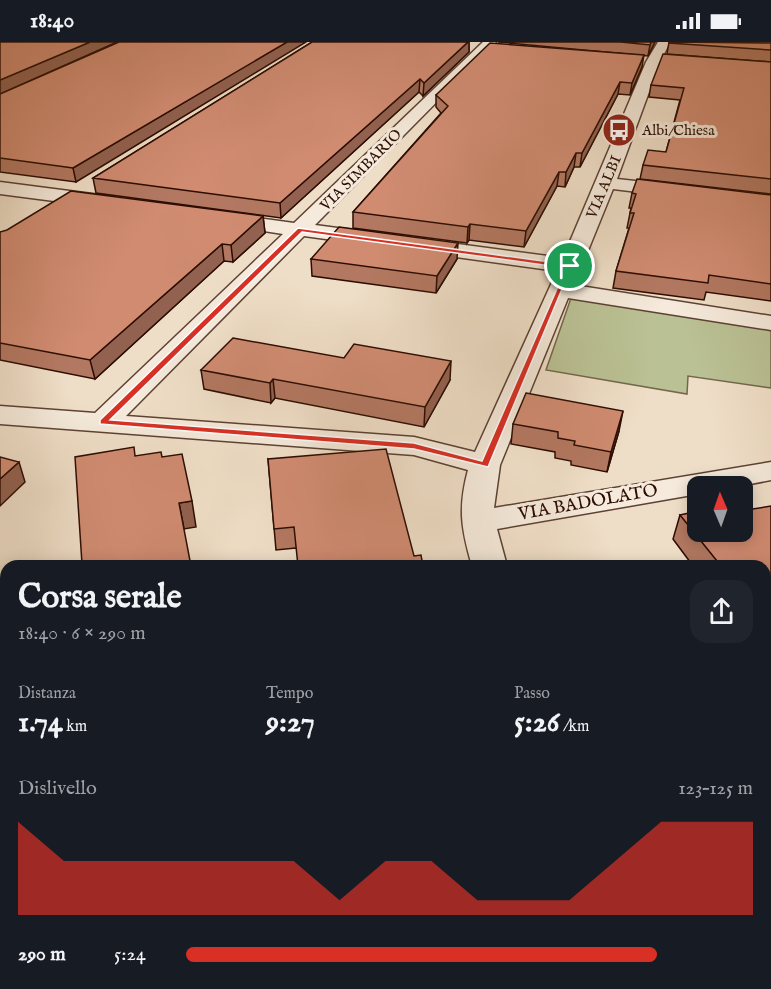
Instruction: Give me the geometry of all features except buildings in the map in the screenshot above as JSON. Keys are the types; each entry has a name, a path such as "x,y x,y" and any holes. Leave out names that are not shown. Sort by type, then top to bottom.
{"street":[{"name":"VIA ALBI","path":"488,560 477,522 476,499 485,465 606,183 654,60 664,42"},
{"path":"463,45 487,44 507,49"},
{"name":"VIA SIMBARIO","path":"103,422 301,230 487,44"},
{"path":"606,183 771,202"},
{"path":"45,213 92,184"},
{"path":"0,188 130,205"},
{"path":"200,216 570,266"},
{"path":"561,290 771,323"},
{"path":"0,415 414,446 485,465"},
{"name":"VIA BADOLATO","path":"477,522 771,471"}],"green space":[{"path":"571,298 771,330 771,388 688,376 687,394 546,370"}],"place":[{"name":"Albi/Chiesa","path":"619,130"}],"route":[{"path":"301,230 570,266 485,465 466,458 414,446 103,422 301,230"}]}
